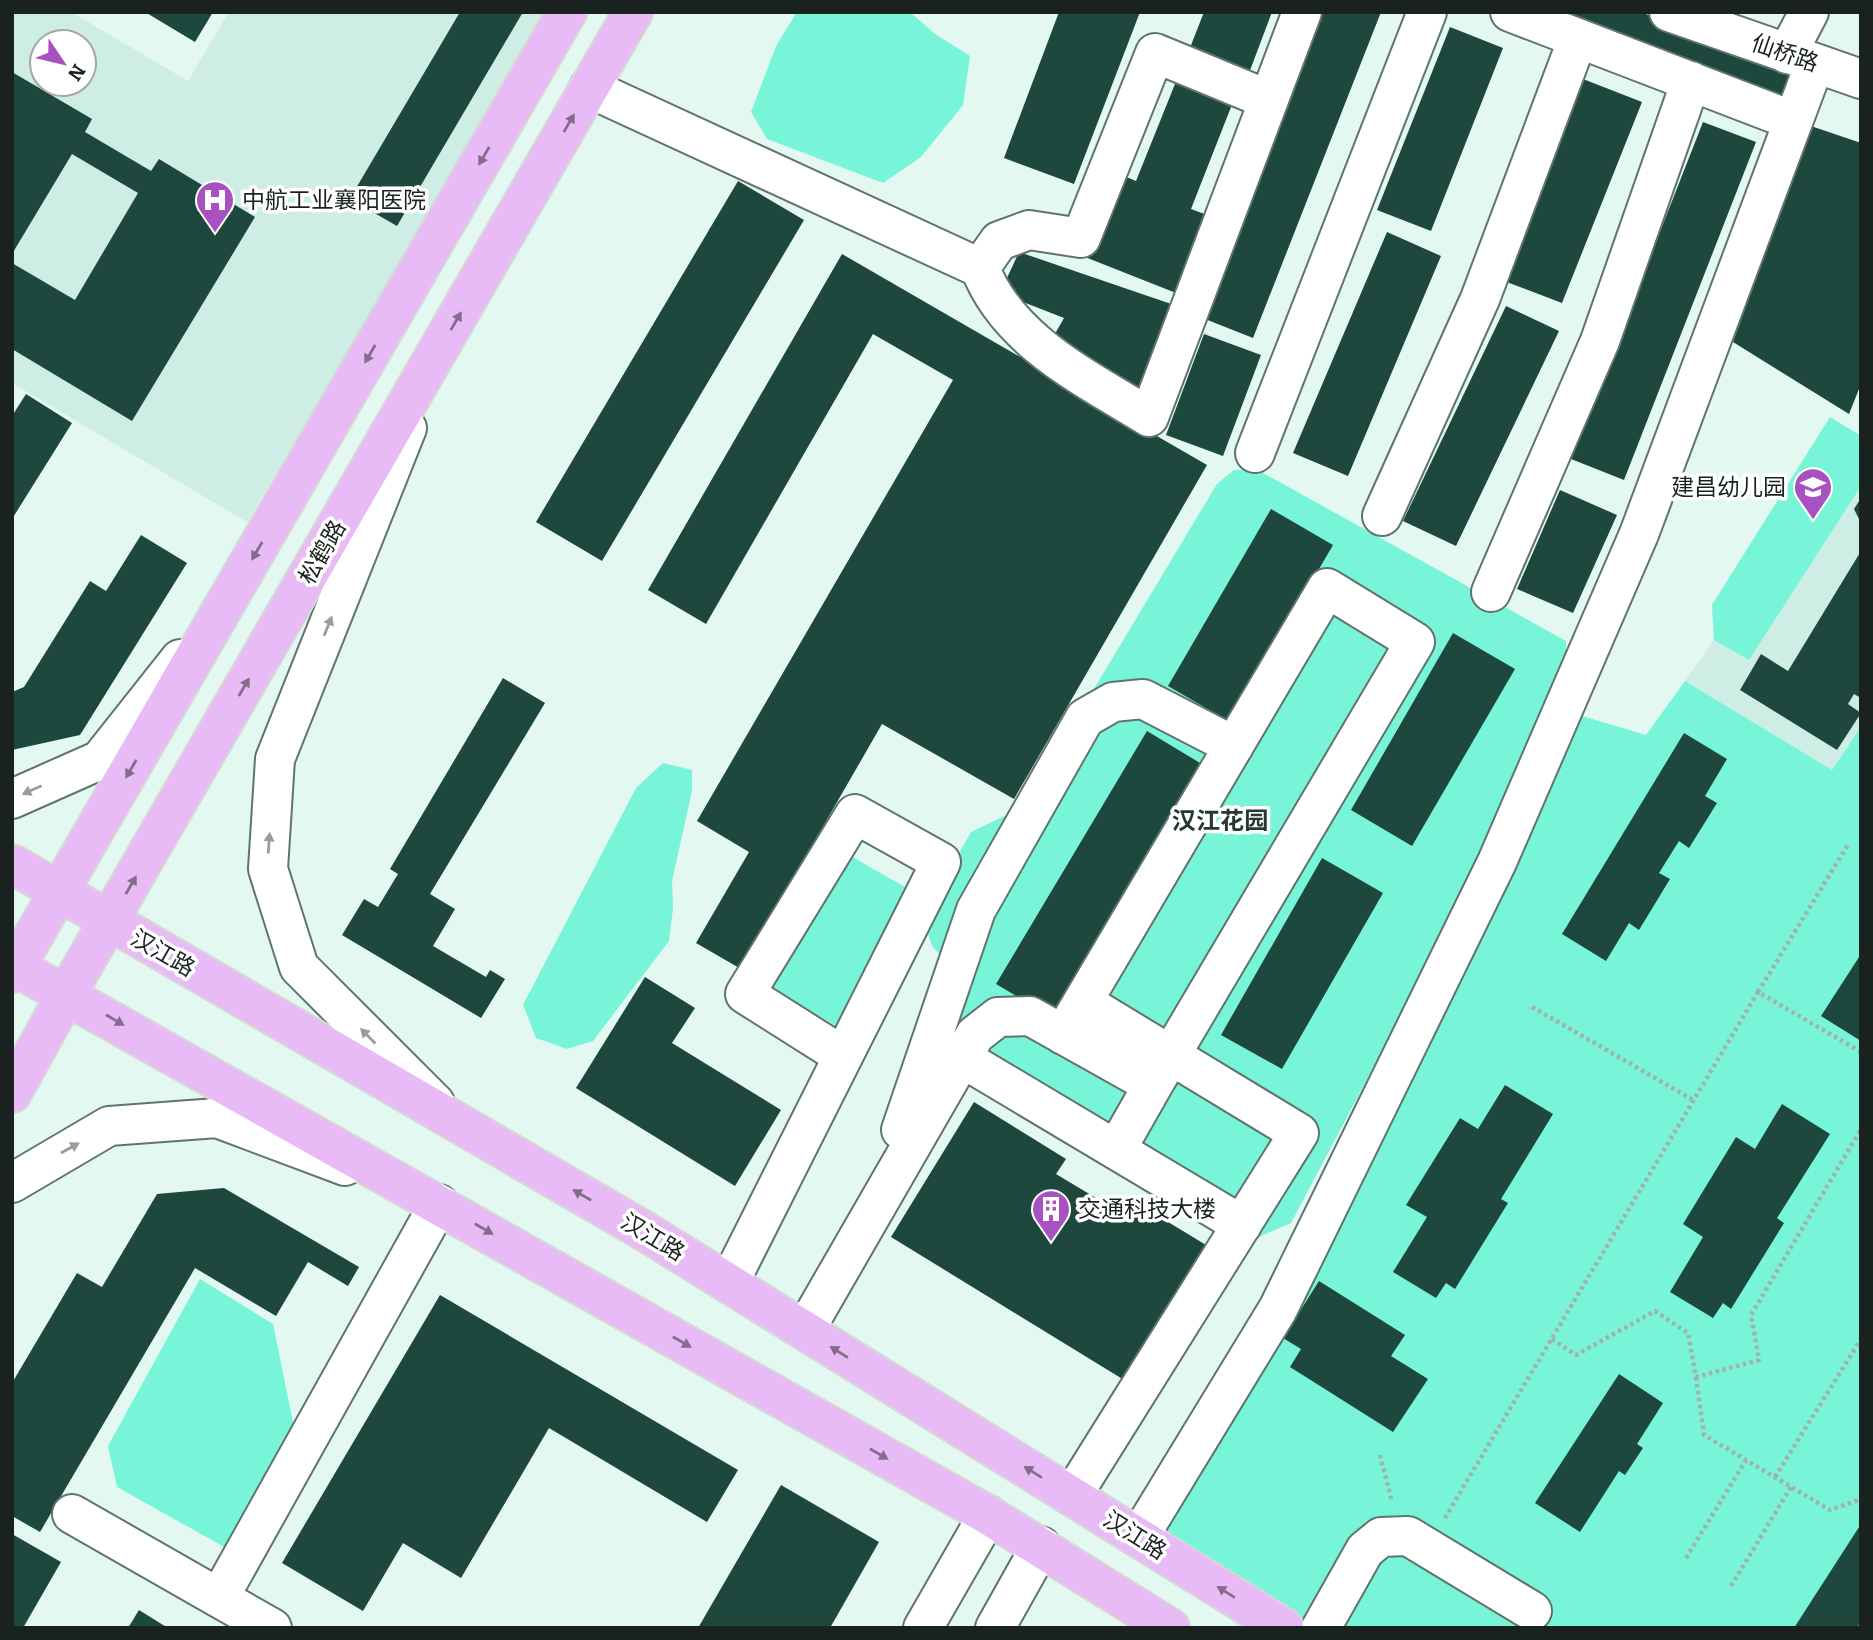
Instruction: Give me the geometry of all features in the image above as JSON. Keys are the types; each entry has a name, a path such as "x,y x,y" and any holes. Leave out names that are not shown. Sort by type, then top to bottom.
{"main road":[{"path":"567,12 60,893 13,968 66,993 1041,1546 1170,1628"},
{"name":"松鹤路","path":"12,1093 66,993 633,12"},
{"name":"汉江路","path":"12,864 729,1283 1284,1628"}],"street":[{"path":"589,88 980,268 991,296 1048,355 1149,417 1302,12"},
{"path":"1255,453 1427,12"},
{"path":"1510,12 1773,113"},
{"name":"仙桥路","path":"1670,12 1861,79"},
{"path":"1139,1537 1278,1309 1497,862 1639,534 1801,58 1810,12"},
{"path":"1382,516 1480,299 1578,38"},
{"path":"980,268 999,241 1029,230 1081,238 1155,53 1269,100"},
{"path":"1491,593 1600,341 1690,81"},
{"path":"435,356 275,759 268,869 299,967 451,1119"},
{"path":"1063,1035 1327,589 1415,642 1116,1150"},
{"path":"12,799 100,760 233,592"},
{"path":"874,1211 976,910 1085,718 1113,702 1143,699 1234,746"},
{"path":"729,1283 941,862 855,814 745,994 843,1056"},
{"path":"1083,1002 1161,1070"},
{"path":"805,1330 975,1035 998,1017 1030,1016 1063,1035 1161,1070 1298,1133 1072,1496"},
{"path":"962,1058 1242,1225"},
{"path":"12,1183 109,1126 217,1118 431,1199 219,1598"},
{"path":"72,1514 272,1628"},
{"path":"923,1628 988,1516"},
{"path":"1321,1628 1365,1550 1381,1537 1408,1536 1532,1611"},
{"path":"995,1628 1041,1546"}],"path":[{"path":"1428,1547 1849,843"},
{"path":"1758,992 1861,1052"},
{"path":"1532,1007 1693,1100"},
{"path":"1696,1377 1759,1360 1751,1315 1861,1129"},
{"path":"1552,1339 1576,1355 1655,1311 1688,1334 1704,1435 1830,1510 1861,1499"},
{"path":"1775,1477 1861,1339"},
{"path":"1686,1558 1746,1460"},
{"path":"1731,1586 1791,1487"}],"shaded area":[{"name":"中航工业襄阳医院","path":"12,12 71,12 188,81 229,12 549,12 247,522 12,383"},
{"name":"建昌幼儿园","path":"1830,417 1861,436 1861,727 1832,770 1685,681 1714,640 1712,605"}],"green space":[{"path":"797,12 910,12 935,34 970,56 963,105 921,157 883,183 767,139 751,112 776,46"},
{"path":"1830,417 1861,436 1861,486 1749,660 1714,640 1712,605"},
{"path":"1256,469 1566,641 1566,678 1474,877 1291,1223 1250,1241 1221,1236 974,1083 954,1046 968,985 932,946 923,918 971,832 1023,807 1217,484 1234,470"},
{"path":"1685,681 1832,770 1861,727 1861,1628 1284,1628 1139,1537 1278,1309 1562,710 1646,735"},
{"path":"663,763 692,770 692,791 672,881 673,908 669,941 593,1041 567,1049 536,1038 523,1005 636,788"},
{"path":"849,855 910,890 842,1030 770,986"},
{"path":"200,1279 273,1324 294,1427 226,1548 117,1487 108,1446"}],"building":[{"path":"145,12 213,12 195,42"},
{"path":"460,12 523,12 397,226 357,203 352,195"},
{"path":"1059,12 1140,12 1074,184 1004,158"},
{"path":"1204,12 1272,12 1246,81 1186,58"},
{"path":"1320,12 1381,12 1253,338 1200,317"},
{"path":"1540,12 1640,12 1803,70 1793,101"},
{"path":"1450,27 1503,48 1431,231 1377,210"},
{"path":"12,72 28,81 28,98 56,98 92,119 85,132 151,171 159,159 255,217 132,421 12,349 12,263 75,300 138,193 72,154 12,254"},
{"path":"1177,79 1233,102 1191,209 1207,215 1176,293 1085,257 1119,174 1136,181"},
{"path":"1583,79 1642,102 1562,303 1504,281"},
{"path":"1703,122 1756,142 1624,480 1571,459"},
{"path":"1811,126 1861,143 1861,384 1849,414 1733,342"},
{"path":"738,181 804,220 602,561 536,522"},
{"path":"1387,232 1441,256 1348,476 1293,453"},
{"path":"1019,252 1180,307 1142,396 1052,339 1064,318 1000,293"},
{"path":"842,254 1207,465 1014,799 882,724 741,969 696,943 749,852 697,821 953,380 873,334 706,624 648,590"},
{"path":"1506,306 1559,331 1456,546 1403,521"},
{"path":"1204,334 1261,355 1223,456 1166,435"},
{"path":"26,394 72,423 12,519 12,416"},
{"path":"1560,490 1617,515 1573,613 1517,589"},
{"path":"1861,498 1861,523 1854,509"},
{"path":"1271,509 1333,545 1230,722 1168,686"},
{"path":"141,535 187,563 80,735 12,750 12,692 24,687 90,581 106,591"},
{"path":"1861,551 1861,698 1854,694 1848,704 1861,713 1837,750 1740,690 1761,654 1788,671"},
{"path":"1453,633 1515,669 1412,846 1351,810"},
{"path":"503,678 545,703 430,894 455,909 433,946 486,977 490,970 505,979 481,1018 342,935 364,899 378,907 398,874 390,869"},
{"path":"1147,731 1205,766 1053,1018 996,984"},
{"path":"1684,733 1727,759 1705,796 1717,803 1689,848 1679,841 1659,873 1670,879 1639,930 1629,923 1606,961 1562,934"},
{"path":"1322,858 1383,893 1282,1069 1221,1035"},
{"path":"1861,954 1861,1041 1821,1016"},
{"path":"645,977 695,1008 672,1043 781,1110 735,1186 576,1088"},
{"path":"1505,1085 1553,1114 1501,1199 1508,1203 1455,1289 1446,1283 1436,1298 1393,1272 1427,1217 1406,1205 1460,1118 1478,1129"},
{"name":"交通科技大楼","path":"974,1102 1066,1159 1056,1174 1121,1213 1130,1199 1211,1248 1129,1383 891,1237"},
{"path":"1782,1104 1830,1134 1777,1218 1784,1223 1731,1309 1723,1303 1713,1318 1670,1292 1703,1237 1683,1224 1736,1137 1755,1149"},
{"path":"224,1188 359,1267 348,1286 308,1262 276,1316 195,1268 40,1532 12,1516 12,1383 77,1273 102,1287 157,1194"},
{"path":"1319,1281 1405,1335 1391,1356 1428,1379 1393,1432 1290,1367 1301,1349 1283,1338"},
{"path":"440,1295 738,1470 707,1522 549,1428 461,1578 403,1543 363,1611 282,1563"},
{"path":"1619,1374 1663,1403 1637,1444 1643,1448 1625,1475 1619,1471 1580,1532 1535,1503"},
{"path":"781,1485 879,1542 830,1628 698,1628"},
{"path":"1861,1524 1861,1621 1857,1628 1794,1628"},
{"path":"12,1534 61,1562 23,1628 12,1628"},
{"path":"139,1610 168,1628 128,1628"}],"place":[{"name":"中航工业襄阳医院","path":"215,234"},
{"name":"建昌幼儿园","path":"1813,521"},
{"name":"交通科技大楼","path":"1051,1243"}],"district":[{"name":"汉江花园","path":"1220,821"}]}
